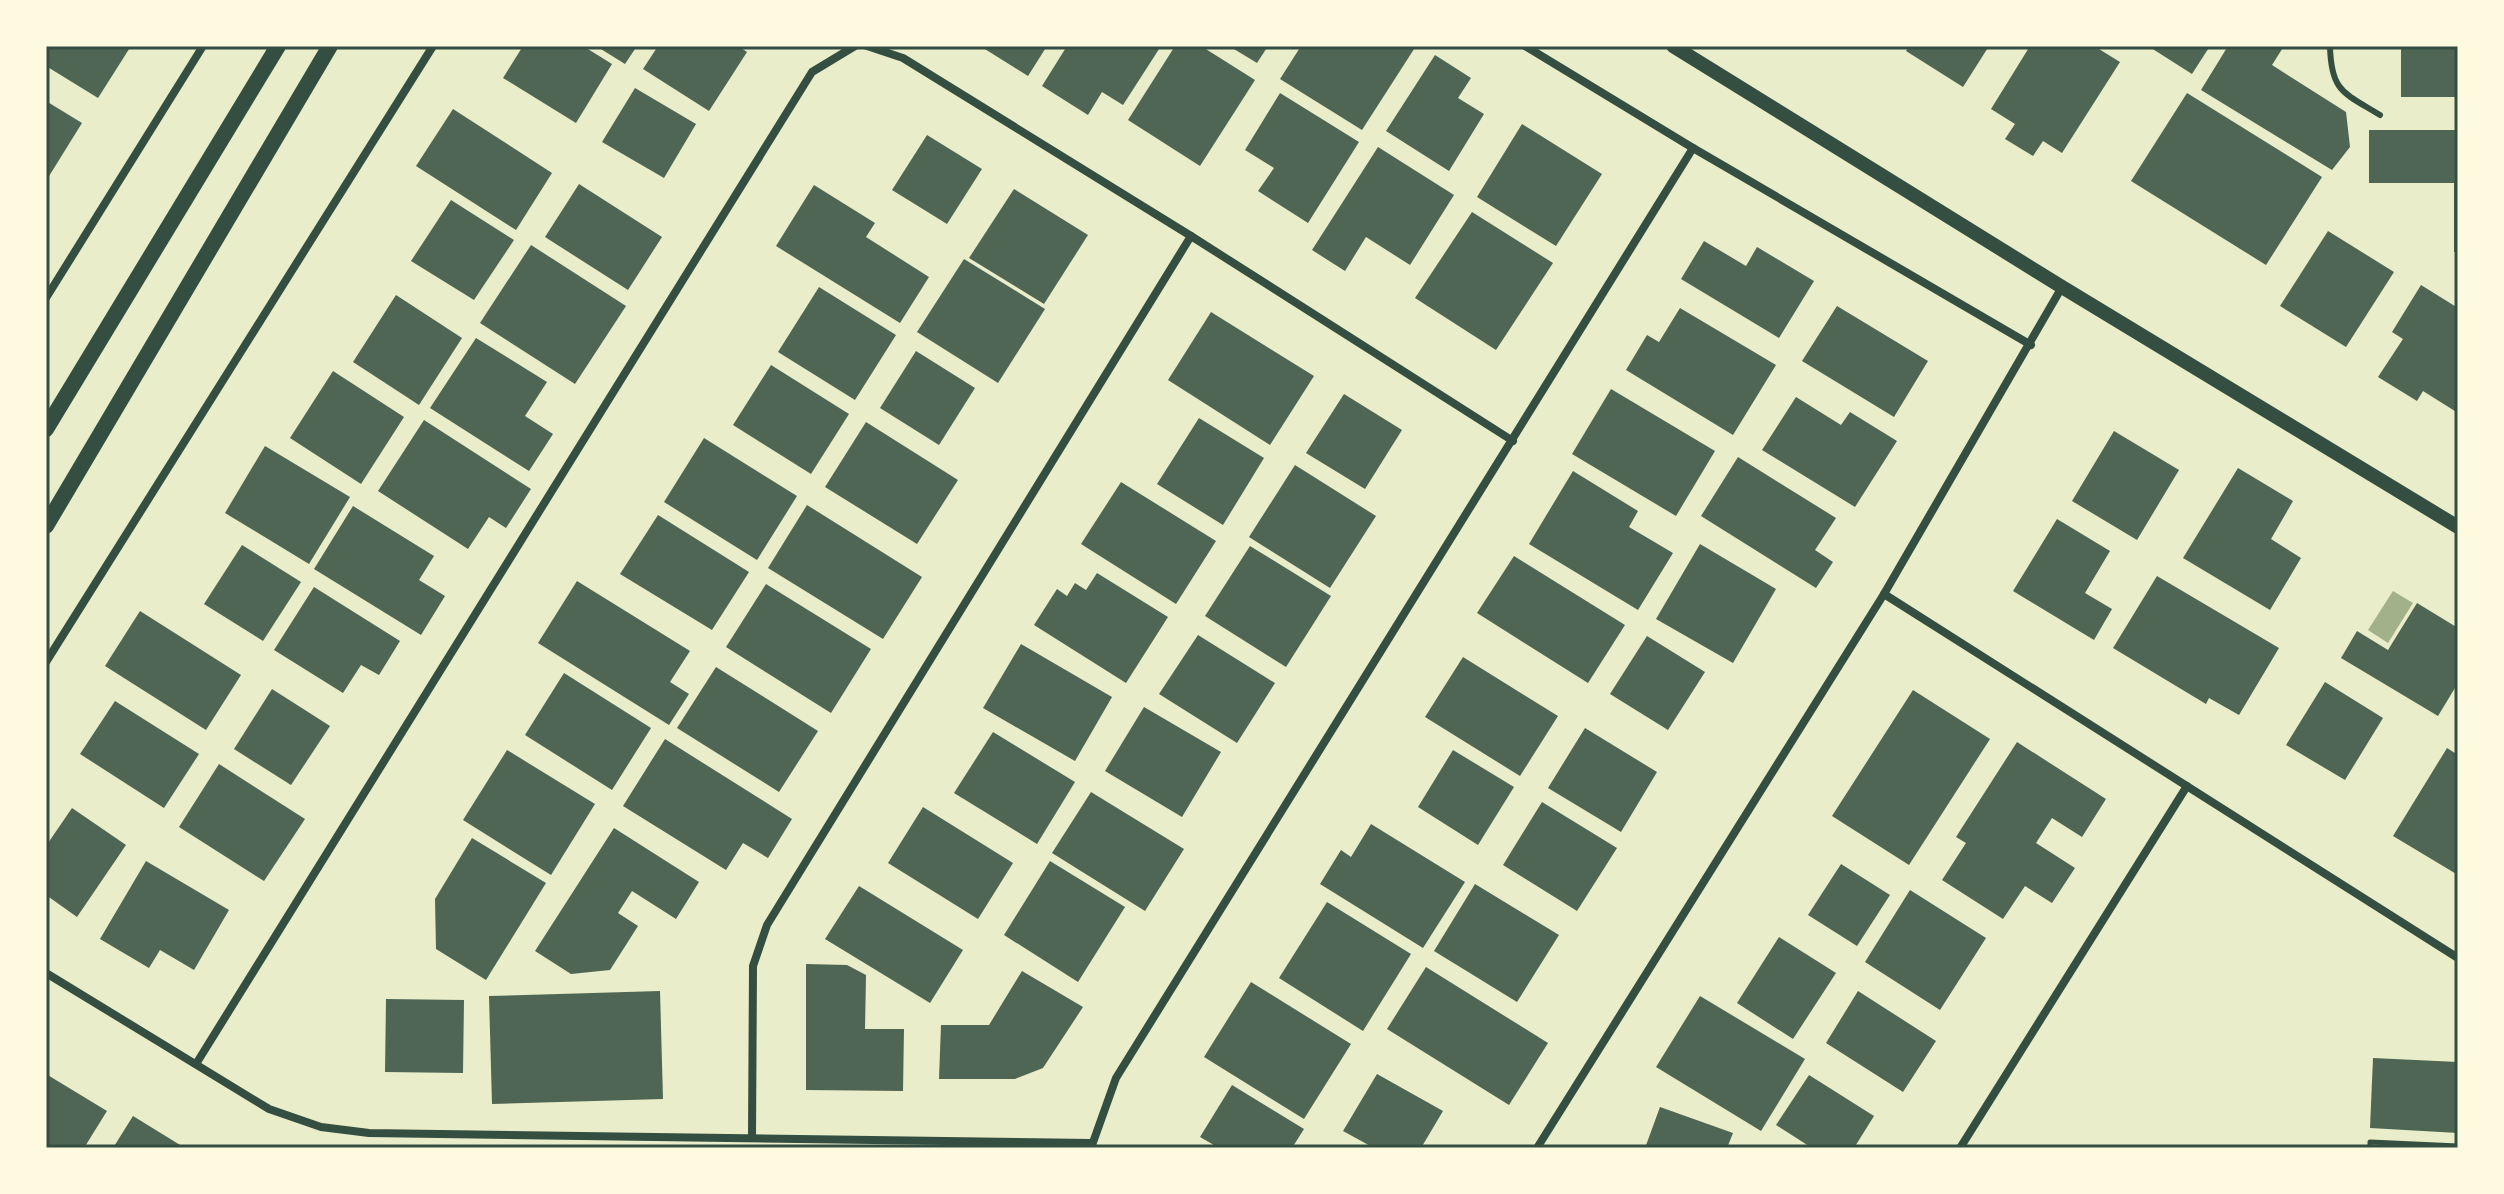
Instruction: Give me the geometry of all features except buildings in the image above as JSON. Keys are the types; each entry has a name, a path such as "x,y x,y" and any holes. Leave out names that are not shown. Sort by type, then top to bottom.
{"main road":[{"path":"46,429 278,46"},
{"path":"46,526 330,46"}],"street":[{"path":"46,298 203,46"},
{"path":"46,662 433,46"},
{"path":"196,1064 812,72 855,46"},
{"path":"867,46 903,58 1513,441"},
{"path":"1525,46 2031,345"},
{"path":"1681,48 2062,287 2458,527"},
{"path":"46,973 269,1109 321,1127 369,1133 1091,1145 1116,1078 1693,148"},
{"path":"752,1138 753,966 767,925 1191,236"},
{"path":"1537,1148 1884,594 2062,287"},
{"path":"1884,594 2458,958"},
{"path":"1960,1148 2187,786"}],"lane":[{"path":"2330,46 2330,68 2336,84 2345,94 2380,115"}],"path":[{"path":"2370,1148 2370,1142 2458,1146"}],"shaded area":[{"path":"2393,591 2413,603 2388,643 2368,630"}]}
